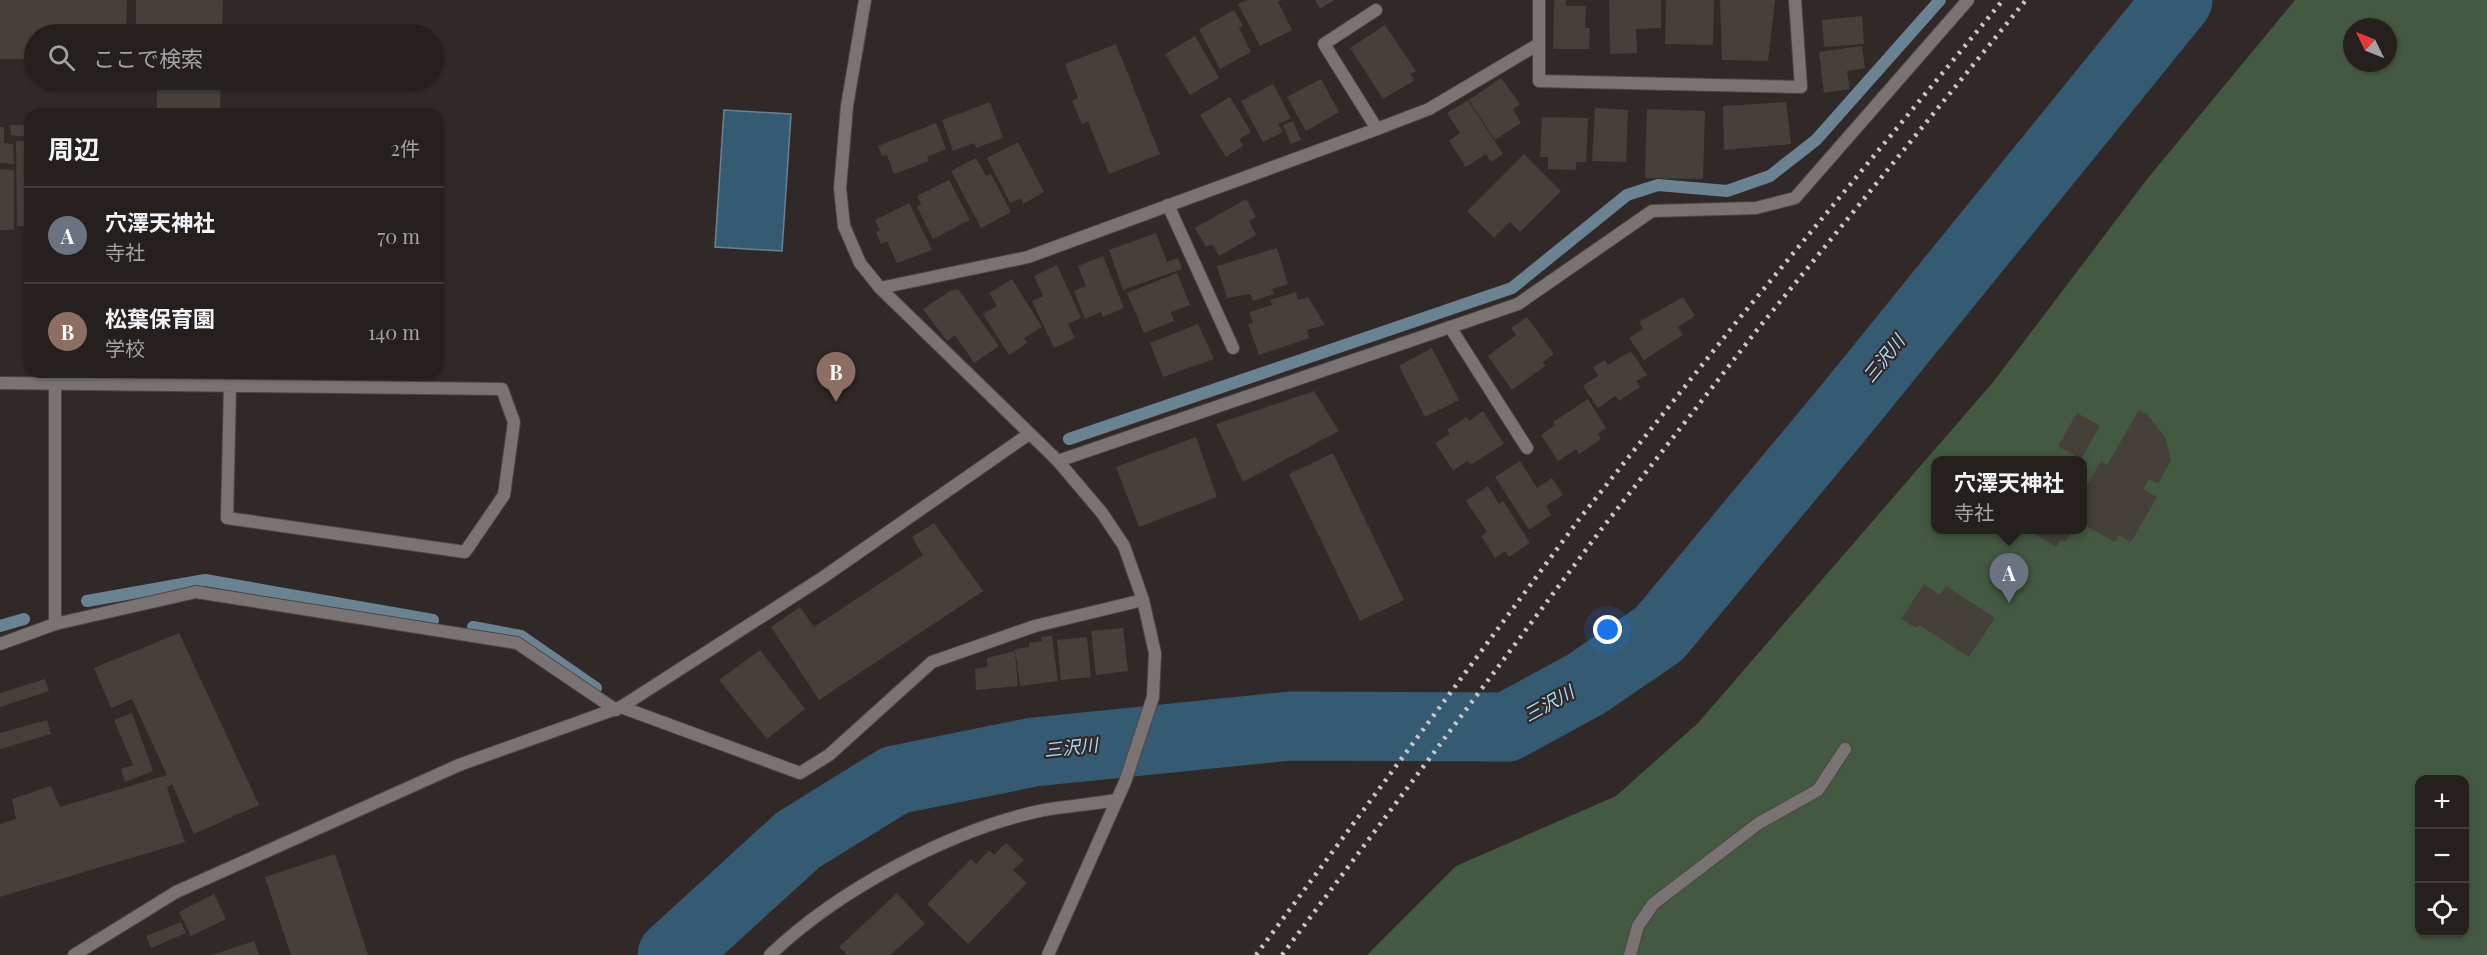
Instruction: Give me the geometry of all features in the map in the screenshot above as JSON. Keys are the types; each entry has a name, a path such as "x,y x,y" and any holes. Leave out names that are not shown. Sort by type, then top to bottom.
{"street":[{"path":"865,0 847,105 840,188 844,226 860,263 880,288 1058,461 1102,513 1124,546 1143,600 1155,652 1153,697 1125,782 1048,955"},
{"path":"1539,0 1537,45 1539,81 1801,87 1796,0"},
{"path":"1058,461 1518,304 1652,212 1756,208 1795,198 1968,0"},
{"path":"1376,10 1324,44 1377,129"},
{"path":"880,288 1028,257 1377,129 1429,109 1537,45"},
{"path":"1168,205 1233,348"},
{"path":"1450,327 1527,448"},
{"path":"0,383 502,389 514,422 504,495 465,552 227,518 230,386"},
{"path":"55,385 55,624"},
{"path":"74,955 176,892 459,765 618,708 822,578 1029,434"},
{"path":"0,644 55,624 196,592 517,643 618,708 800,773 829,755 932,662 1035,626 1143,600"},
{"path":"1630,955 1638,926 1653,904 1759,823 1818,790 1845,749"},
{"path":"770,955 787,939 878,874 968,833 1042,811 1117,800"}],"green space":[{"path":"2295,0 2487,0 2487,955 1367,955 1456,866 1616,796 1698,723 1994,381 2148,178"}],"water":[{"path":"724,110 791,114 782,251 715,247"}],"building":[{"path":"0,0 127,0 126,24 24,24 24,59 0,59"},
{"path":"136,0 223,0 222,24 136,24"},
{"path":"1246,0 1281,0 1278,2 1292,30 1260,46 1238,4"},
{"path":"1315,0 1334,0 1320,9"},
{"path":"1554,0 1566,0 1566,6 1586,6 1585,28 1590,28 1589,49 1553,49"},
{"path":"1609,0 1661,0 1661,28 1636,29 1637,53 1610,54"},
{"path":"1666,0 1714,0 1713,45 1665,44"},
{"path":"1720,0 1775,0 1768,61 1722,60"},
{"path":"1234,10 1243,26 1239,28 1251,52 1220,69 1199,29"},
{"path":"1862,16 1864,44 1824,47 1822,20"},
{"path":"1385,25 1416,71 1410,74 1415,80 1383,99 1350,48"},
{"path":"1195,36 1219,78 1190,95 1165,54"},
{"path":"1116,44 1160,154 1109,174 1088,121 1082,124 1072,101 1078,98 1065,64"},
{"path":"1862,46 1865,68 1847,71 1850,89 1824,93 1819,52"},
{"path":"1501,78 1520,104 1513,109 1521,123 1495,140 1469,100"},
{"path":"1321,79 1339,112 1306,131 1287,97"},
{"path":"1273,84 1291,118 1278,124 1283,132 1263,142 1241,101"},
{"path":"157,90 221,90 220,108 157,108"},
{"path":"1230,97 1251,132 1239,139 1243,146 1226,157 1200,115"},
{"path":"1468,100 1503,154 1491,162 1486,154 1466,167 1449,141 1460,133 1447,113"},
{"path":"990,102 1003,138 976,148 974,143 953,151 942,120"},
{"path":"1786,102 1791,144 1724,150 1723,106"},
{"path":"1595,108 1628,110 1626,162 1592,161"},
{"path":"1647,109 1705,111 1703,179 1645,178"},
{"path":"1542,117 1588,118 1586,162 1576,162 1576,170 1548,169 1548,157 1540,157"},
{"path":"1293,121 1301,140 1291,144 1283,125"},
{"path":"936,123 946,149 927,157 929,161 894,174 887,155 882,156 878,146"},
{"path":"10,125 24,125 24,136 11,135"},
{"path":"0,127 4,127 4,143 13,144 14,164 0,163"},
{"path":"16,141 24,141 24,226 17,226"},
{"path":"1018,142 1044,192 1023,204 1021,198 1010,203 987,158"},
{"path":"1524,154 1561,191 1520,232 1510,222 1494,238 1467,211"},
{"path":"976,158 986,176 991,174 1011,212 981,228 951,171"},
{"path":"0,169 14,170 14,230 0,230"},
{"path":"949,180 970,220 933,239 917,207 921,204 917,196"},
{"path":"1246,199 1256,217 1249,221 1256,235 1219,256 1212,244 1206,247 1195,228"},
{"path":"909,203 932,250 897,263 887,241 881,244 876,232 880,230 875,220"},
{"path":"1156,233 1167,262 1178,258 1182,269 1123,290 1109,250"},
{"path":"1277,248 1288,284 1272,289 1274,294 1253,301 1250,294 1227,298 1217,266"},
{"path":"1103,256 1124,308 1103,317 1101,312 1085,319 1074,291 1086,286 1078,266"},
{"path":"1057,265 1081,318 1068,324 1075,338 1054,348 1032,301 1043,296 1034,276"},
{"path":"1177,273 1190,305 1171,312 1174,321 1144,333 1127,293"},
{"path":"1012,279 1042,327 1024,338 1027,343 1009,355 983,314 997,306 989,293"},
{"path":"958,289 999,346 974,363 955,335 947,341 923,309 950,291"},
{"path":"1296,292 1298,300 1308,297 1325,325 1307,330 1309,338 1259,355 1248,324 1253,323 1249,312 1272,305 1270,300"},
{"path":"1683,297 1695,316 1678,327 1683,335 1644,360 1629,338 1643,329 1639,322"},
{"path":"1527,317 1554,354 1543,362 1545,366 1512,390 1488,356 1516,335 1511,328"},
{"path":"1198,324 1214,359 1163,377 1150,343"},
{"path":"1432,348 1459,400 1425,417 1399,366"},
{"path":"1631,351 1647,375 1636,381 1640,387 1619,401 1615,396 1598,408 1583,386 1598,376 1593,367 1605,360 1608,365"},
{"path":"1314,391 1339,431 1243,482 1216,424"},
{"path":"1588,399 1606,428 1598,434 1601,439 1579,454 1576,449 1558,461 1541,435 1555,425 1553,422"},
{"path":"2139,410 2148,415 2166,439 2171,460 2158,484 2149,479 2143,489 2157,497 2131,542 2119,535 2115,542 2087,527 2087,485 2101,461 2107,465"},
{"path":"1483,411 1504,444 1470,465 1468,461 1453,470 1435,443 1450,434 1447,430 1467,417 1469,421"},
{"path":"2077,413 2100,426 2083,456 2076,456 2058,446"},
{"path":"1196,437 1217,497 1139,527 1116,467"},
{"path":"1333,453 1404,600 1360,621 1289,474"},
{"path":"1520,461 1537,488 1552,478 1563,495 1546,506 1551,515 1529,530 1495,477"},
{"path":"1488,486 1499,504 1503,501 1530,543 1509,557 1505,551 1495,558 1481,536 1487,532 1466,501"},
{"path":"934,523 983,591 819,700 771,627 800,607 814,627 923,555 912,537"},
{"path":"2035,534 2071,534 2065,542 2061,540 2056,547"},
{"path":"1924,584 1940,595 1946,586 1995,618 1969,657 1919,625 1916,628 1901,619"},
{"path":"1123,628 1128,671 1096,675 1091,631"},
{"path":"179,633 259,805 194,834 172,784 167,788 185,842 0,897 0,824 16,819 12,799 51,786 60,807 167,775 132,699 111,708 94,668"},
{"path":"1052,636 1058,681 1020,686 1015,649 1029,647 1029,643 1042,641 1041,637"},
{"path":"1087,637 1091,677 1061,680 1057,640"},
{"path":"760,650 805,709 767,739 719,680"},
{"path":"1015,651 1018,686 976,690 975,669 987,667 987,658"},
{"path":"45,679 49,691 0,707 0,693"},
{"path":"132,713 153,771 125,782 121,769 133,765 114,720"},
{"path":"47,720 51,734 0,749 0,733"},
{"path":"1006,843 1024,860 1013,870 1027,883 968,944 927,904 971,859 976,864 989,850 994,855"},
{"path":"335,854 368,955 291,955 265,877"},
{"path":"897,893 925,924 890,955 847,955 839,947"},
{"path":"214,894 226,919 191,936 179,912"},
{"path":"181,922 186,933 151,948 146,936"},
{"path":"254,941 259,955 212,955"}],"waterway":[{"path":"1069,439 1512,288 1627,195 1658,185 1727,191 1770,176 1816,140 1940,0"},
{"name":"三沢川","path":"672,955 798,840 895,780 1034,752 1291,726 1507,727 1586,684 1659,634 1843,413 2178,0"},
{"path":"87,601 205,580 433,620"},
{"path":"0,626 24,619"},
{"path":"473,627 521,636 596,688"}],"railway":[{"path":"1256,955 1580,518 1738,320 2003,0"},
{"path":"1282,955 1600,531 1757,330 2026,0"}],"place":[{"name":"松葉保育園","path":"836,402"},
{"name":"穴澤天神社","path":"2009,603"}]}
